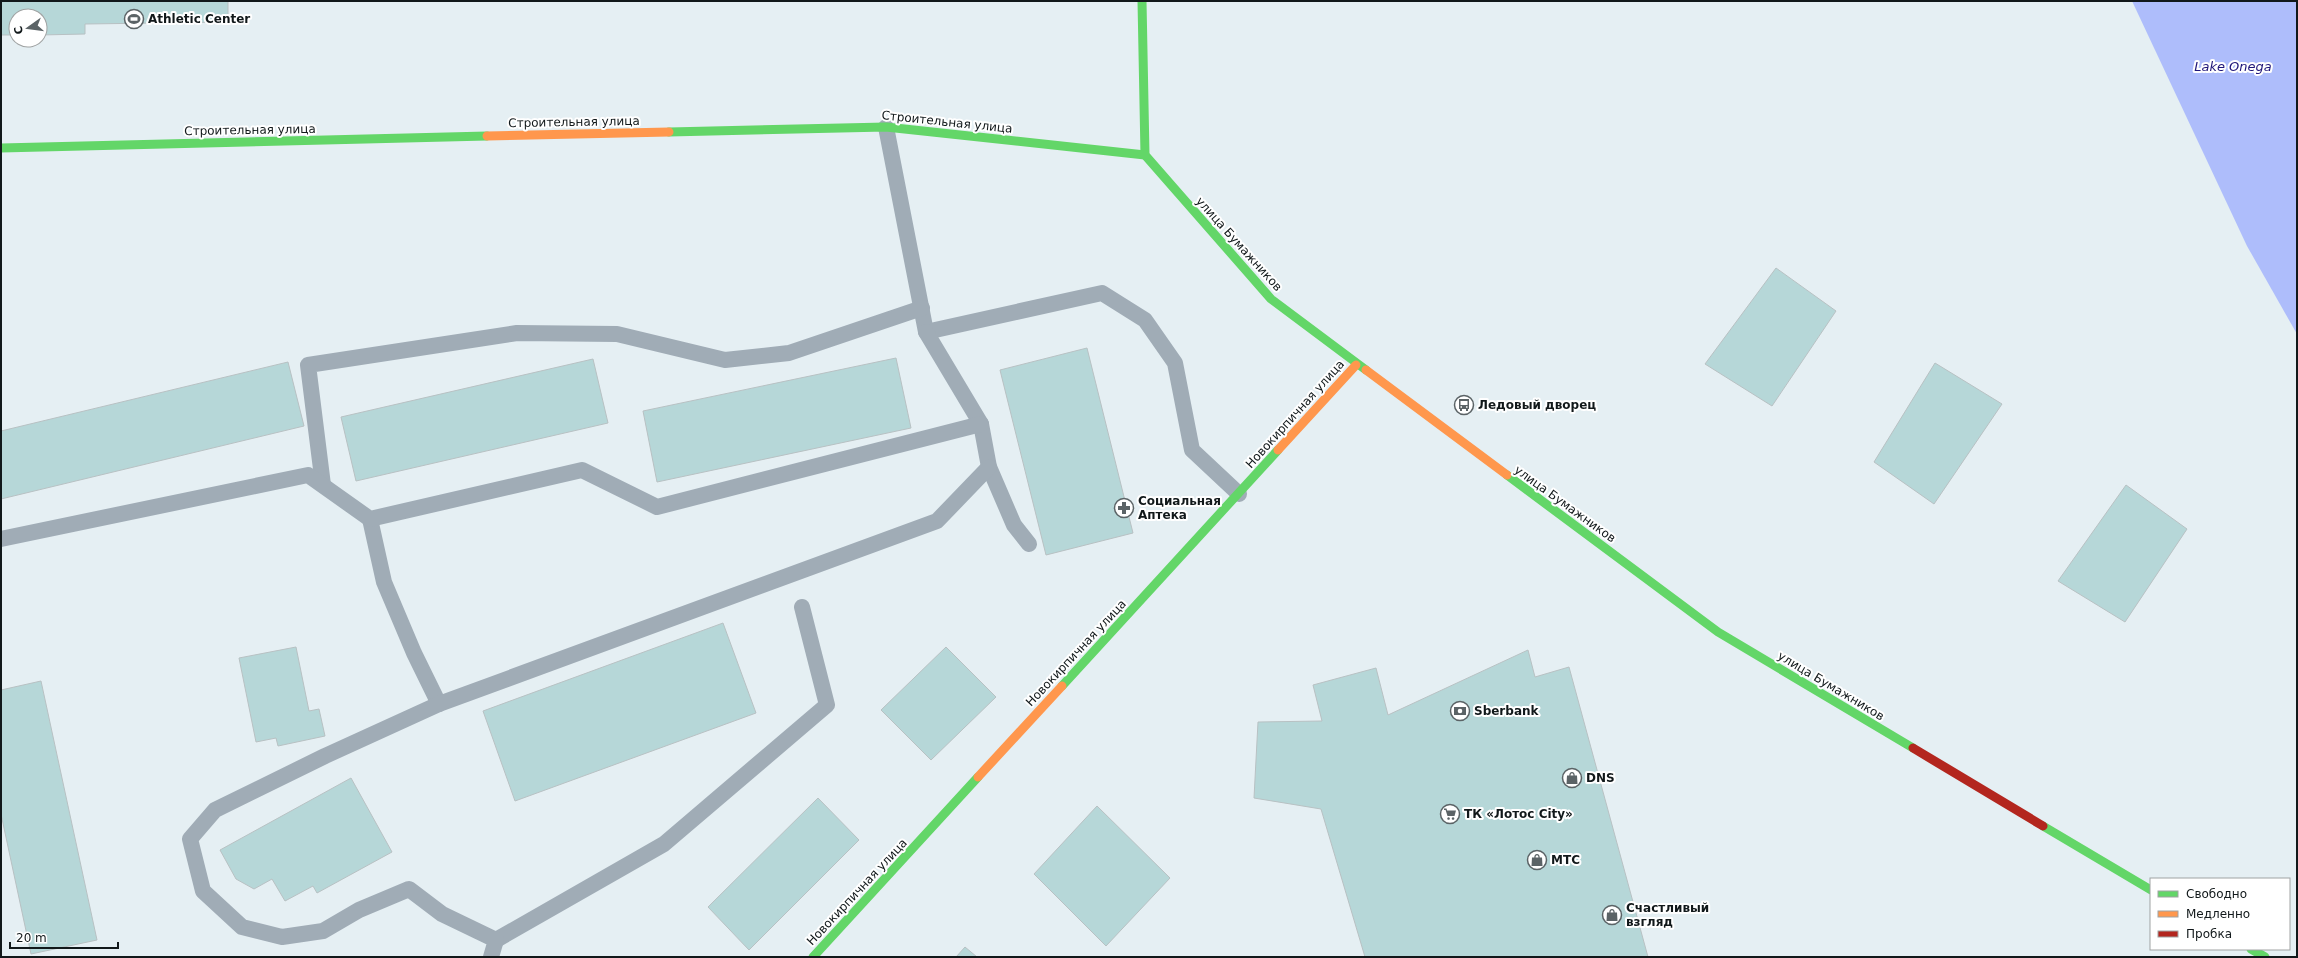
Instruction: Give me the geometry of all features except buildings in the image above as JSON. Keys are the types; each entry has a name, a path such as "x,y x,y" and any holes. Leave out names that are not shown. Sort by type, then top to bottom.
{"street":[{"path":"1142,1 1145,156"},
{"name":"Строительная улица","path":"1,148 886,127 1145,156"},
{"name":"улица Бумажников","path":"1145,156 1271,299 1356,365 1718,632 2150,889"},
{"name":"Новокирпичная улица","path":"813,957 1356,365"},
{"path":"2253,950 2265,957"}],"lane":[{"path":"886,127 926,332 981,424 989,467 1014,525 1029,544"},
{"path":"926,332 1102,293 1145,320 1150,326 1175,364 1192,450 1239,494"},
{"path":"323,485 308,364 517,333 617,334 724,360 789,352 922,308"},
{"path":"370,519 582,470 657,507 981,424"},
{"path":"496,940 442,914 409,889 359,910 323,931 282,937 242,927 203,892 190,839 215,810 325,756 439,704 937,522 989,467"},
{"path":"1,538 308,475 370,519 384,582 414,653 439,704"},
{"path":"491,957 496,940 664,844 827,705 802,607"}],"water":[{"name":"Lake Onega","path":"2132,1 2297,1 2297,334 2247,246"}],"traffic: fast":[{"path":"1142,1 1145,155 1271,299 1366,370"},
{"path":"669,132 886,127 1145,155"},
{"path":"1,148 487,136"},
{"path":"1062,686 1278,450"},
{"path":"1507,475 1718,632 1913,748"},
{"path":"813,957 978,777"},
{"path":"2043,826 2150,889"},
{"path":"2253,950 2265,957"}],"traffic: slow":[{"path":"487,136 669,132"},
{"path":"1278,450 1356,365"},
{"path":"1366,370 1507,475"},
{"path":"978,777 1062,686"}],"traffic: jam":[{"path":"1913,748 2043,826"}],"place":[{"name":"Athletic Center","path":"134,19"},
{"name":"Ледовый дворец","path":"1464,405"},
{"name":"Социальная Аптека","path":"1124,508"},
{"name":"Sberbank","path":"1460,711"},
{"name":"DNS","path":"1572,778"},
{"name":"ТК «Лотос City»","path":"1450,814"},
{"name":"МТС","path":"1537,860"},
{"name":"Счастливый взгляд","path":"1612,915"}]}
